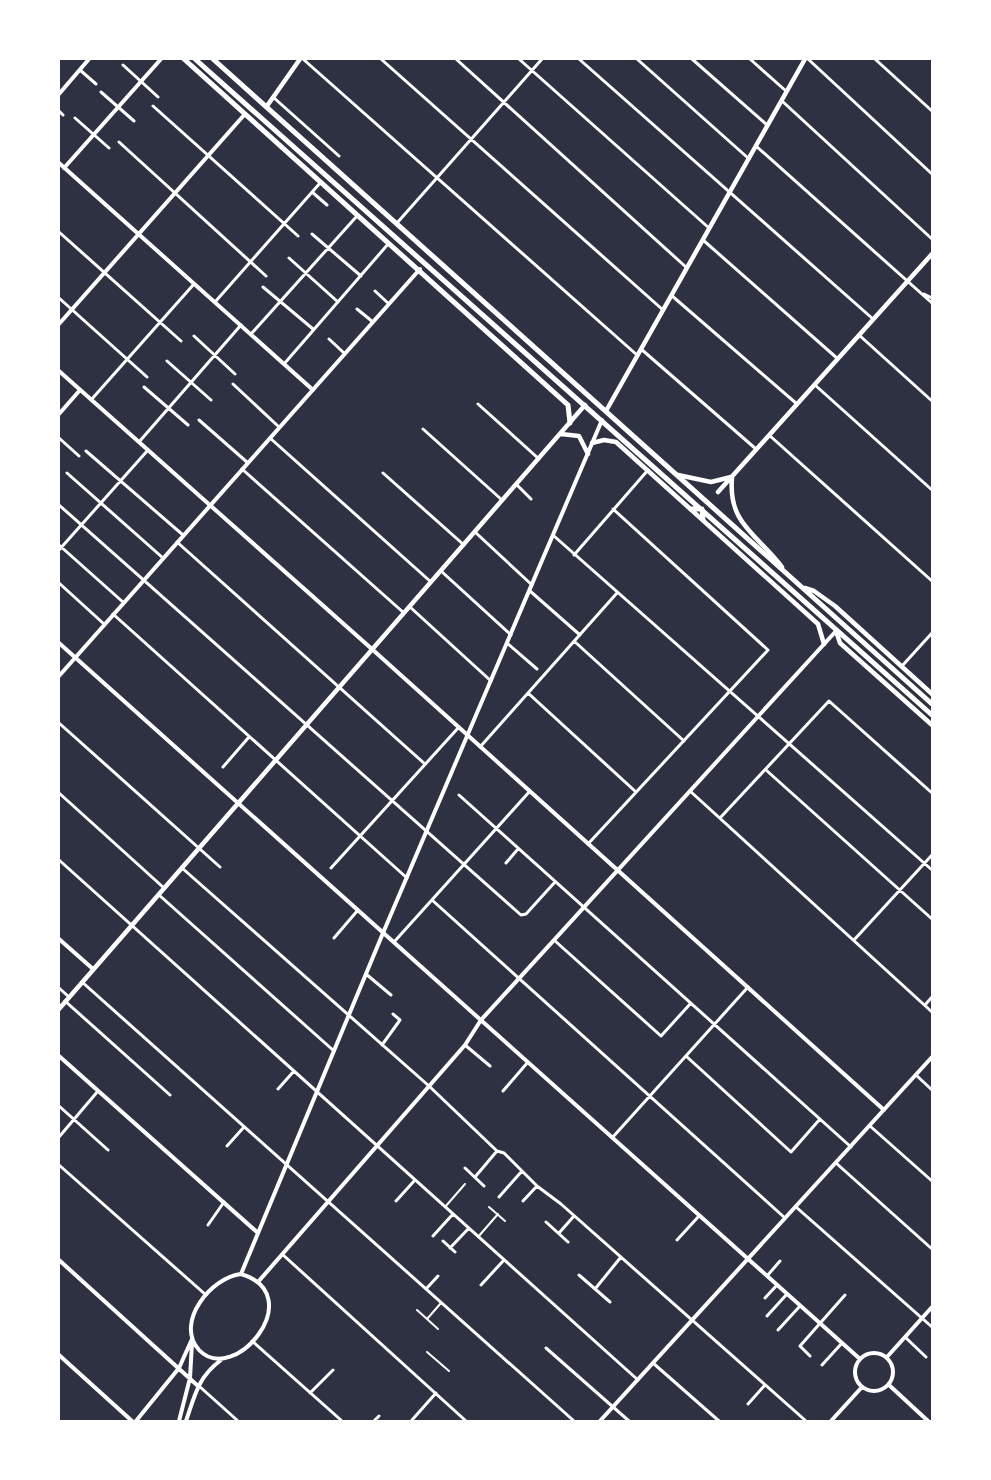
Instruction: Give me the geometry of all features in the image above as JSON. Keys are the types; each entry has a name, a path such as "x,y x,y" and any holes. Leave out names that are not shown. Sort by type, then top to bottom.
{"main road":[{"path":"184,59 420,269 568,405 570,423"},
{"path":"195,59 426,262 932,715"},
{"path":"213,59 931,702"},
{"path":"259,115 302,59"},
{"path":"602,420 804,60"},
{"path":"303,154 310,144"},
{"path":"718,492 932,254"},
{"path":"420,269 426,262"},
{"path":"470,316 487,317"},
{"path":"506,334 510,352"},
{"path":"59,1009 586,405"},
{"path":"561,434 579,436 588,454"},
{"path":"592,443 604,440 616,442 818,624 824,644"},
{"path":"678,475 711,482 732,476"},
{"path":"732,476 731,496 736,514 783,569"},
{"path":"691,509 702,509"},
{"path":"702,509 703,520"},
{"path":"805,588 814,591 835,606 932,694"},
{"path":"836,631 843,623"},
{"path":"836,631 840,643 932,725"}],"street":[{"path":"59,92 89,59"},
{"path":"64,168 161,59"},
{"path":"302,59 637,355"},
{"path":"381,59 663,310"},
{"path":"456,59 687,268"},
{"path":"519,59 709,228"},
{"path":"397,223 542,59"},
{"path":"578,59 873,319"},
{"path":"637,59 748,158"},
{"path":"692,59 767,125"},
{"path":"750,59 786,91"},
{"path":"874,59 932,111"},
{"path":"804,60 932,174"},
{"path":"123,65 158,96"},
{"path":"80,70 96,84"},
{"path":"101,92 134,120"},
{"path":"273,97 339,156"},
{"path":"781,100 932,238"},
{"path":"153,106 298,236"},
{"path":"59,111 63,115"},
{"path":"59,324 245,114"},
{"path":"75,118 108,148"},
{"path":"119,142 266,276"},
{"path":"756,146 932,303"},
{"path":"59,163 313,390"},
{"path":"215,302 321,182"},
{"path":"312,192 327,205"},
{"path":"251,334 358,215"},
{"path":"59,232 181,341"},
{"path":"312,234 361,276"},
{"path":"702,240 838,359"},
{"path":"284,364 390,243"},
{"path":"289,258 338,302"},
{"path":"59,676 420,269"},
{"path":"91,400 194,284"},
{"path":"263,286 313,329"},
{"path":"375,291 389,304"},
{"path":"920,292 932,298"},
{"path":"672,295 797,404"},
{"path":"59,298 147,377"},
{"path":"357,310 373,322"},
{"path":"139,442 241,325"},
{"path":"859,335 932,401"},
{"path":"194,336 235,374"},
{"path":"329,339 344,353"},
{"path":"641,349 756,449"},
{"path":"167,361 212,400"},
{"path":"59,371 468,735 884,1110"},
{"path":"233,384 280,427"},
{"path":"815,384 932,490"},
{"path":"144,387 188,424"},
{"path":"59,414 80,390"},
{"path":"478,404 539,459"},
{"path":"199,420 248,463"},
{"path":"241,1274 383,933 408,879 602,420"},
{"path":"422,429 503,500"},
{"path":"769,436 932,582"},
{"path":"59,438 79,456"},
{"path":"270,438 432,582"},
{"path":"124,603 60,548 148,450"},
{"path":"86,451 183,535"},
{"path":"242,469 404,614"},
{"path":"574,554 648,470"},
{"path":"67,473 163,558"},
{"path":"383,473 464,545"},
{"path":"516,485 531,499"},
{"path":"59,505 463,865 524,916 555,882"},
{"path":"588,844 767,652 767,647 613,510"},
{"path":"475,532 533,585"},
{"path":"554,536 789,746 932,870"},
{"path":"177,542 425,764"},
{"path":"441,571 511,635"},
{"path":"59,583 104,624"},
{"path":"530,591 580,635"},
{"path":"480,747 617,593"},
{"path":"410,608 491,681"},
{"path":"113,614 408,879"},
{"path":"258,1282 465,1045 481,1020 836,631"},
{"path":"902,666 932,633"},
{"path":"574,642 684,741"},
{"path":"59,643 860,1359"},
{"path":"507,643 537,669"},
{"path":"528,693 636,792"},
{"path":"720,818 829,701 932,793"},
{"path":"59,723 220,867"},
{"path":"331,868 459,727"},
{"path":"223,767 249,737"},
{"path":"766,770 932,919"},
{"path":"690,791 932,1012"},
{"path":"394,942 530,792"},
{"path":"59,793 164,888"},
{"path":"459,796 850,1146"},
{"path":"506,863 518,849"},
{"path":"854,940 932,855"},
{"path":"59,860 638,1380"},
{"path":"182,868 429,1086 497,1151 504,1153 537,1186 621,1257 806,1421"},
{"path":"158,895 334,1051"},
{"path":"432,900 785,1218"},
{"path":"334,938 358,910"},
{"path":"59,939 93,969"},
{"path":"554,940 661,1036 691,1004"},
{"path":"366,974 392,995"},
{"path":"82,982 574,1421"},
{"path":"612,1138 748,987"},
{"path":"59,988 67,999 170,1095"},
{"path":"925,1005 932,997"},
{"path":"382,1045 400,1020 393,1014"},
{"path":"465,1045 490,1066"},
{"path":"59,1056 258,1233"},
{"path":"686,1056 792,1152 820,1119"},
{"path":"600,1421 932,1057"},
{"path":"503,1091 528,1062"},
{"path":"278,1089 294,1071"},
{"path":"916,1075 932,1090"},
{"path":"59,1137 98,1090"},
{"path":"59,1106 108,1150"},
{"path":"870,1126 932,1181"},
{"path":"227,1146 244,1127"},
{"path":"474,1177 497,1151"},
{"path":"836,1163 932,1249"},
{"path":"59,1165 206,1295"},
{"path":"465,1168 484,1186"},
{"path":"499,1197 522,1171"},
{"path":"396,1201 415,1180"},
{"path":"523,1202 537,1186"},
{"path":"208,1225 224,1202"},
{"path":"796,1206 932,1327"},
{"path":"433,1236 453,1214"},
{"path":"559,1233 574,1216"},
{"path":"677,1240 700,1216"},
{"path":"546,1222 568,1242"},
{"path":"450,1248 469,1228"},
{"path":"443,1241 455,1252"},
{"path":"282,1254 466,1421"},
{"path":"594,1288 621,1257"},
{"path":"59,1260 238,1421"},
{"path":"481,1285 504,1260"},
{"path":"767,1276 780,1261"},
{"path":"179,1421 190,1378 192,1322 196,1308 206,1295 223,1279 231,1275 241,1274 258,1282 266,1290 270,1310 265,1324 239,1354 221,1360 206,1371 198,1386 186,1421"},
{"path":"579,1274 610,1302"},
{"path":"426,1289 438,1276"},
{"path":"765,1298 777,1285"},
{"path":"767,1316 787,1294"},
{"path":"810,1356 800,1346 845,1295"},
{"path":"778,1330 800,1306"},
{"path":"887,1358 932,1307"},
{"path":"905,1337 926,1357"},
{"path":"136,1421 179,1368 192,1339"},
{"path":"192,1339 203,1354 221,1360"},
{"path":"252,1341 342,1421"},
{"path":"822,1365 842,1343"},
{"path":"546,1348 629,1421"},
{"path":"870,1353 876,1353 887,1358 893,1368 892,1380 888,1385 884,1389 873,1391 862,1387 858,1382 855,1370 860,1359 870,1353"},
{"path":"59,1356 132,1421"},
{"path":"653,1363 719,1421"},
{"path":"310,1393 333,1370"},
{"path":"748,1404 765,1385"},
{"path":"888,1385 928,1421"},
{"path":"831,1421 862,1387"},
{"path":"412,1420 436,1393"},
{"path":"374,1421 379,1416"}],"lane":[{"path":"445,1207 465,1184"},
{"path":"489,1207 505,1220"},
{"path":"478,1237 498,1214"},
{"path":"427,1319 441,1303"},
{"path":"416,1310 438,1329"},
{"path":"426,1352 449,1372"}]}
